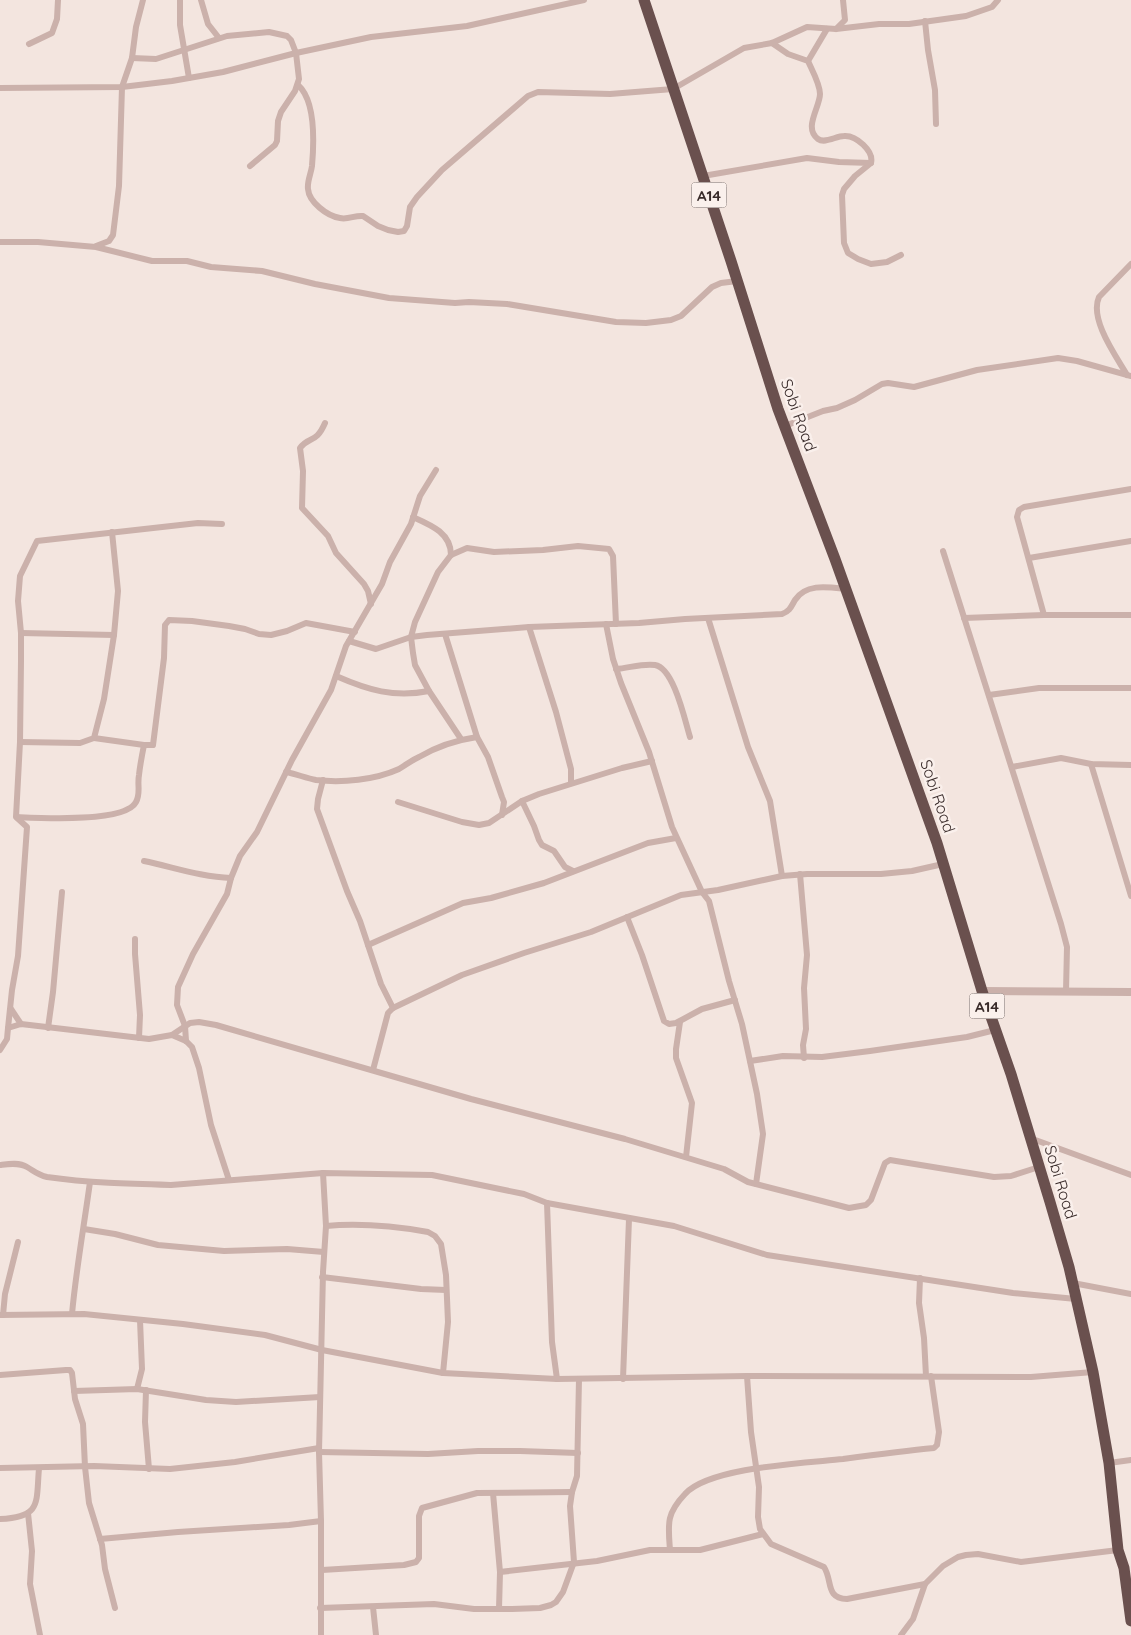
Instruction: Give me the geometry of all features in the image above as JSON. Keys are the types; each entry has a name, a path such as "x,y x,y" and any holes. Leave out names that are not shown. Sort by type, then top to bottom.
{"highway":[{"name":"Sobi Road","path":"644,0 772,392 913,773 1039,1167 1073,1283 1094,1372 1109,1463 1118,1550 1124,1568 1131,1620"}],"street":[{"path":"29,44 52,33 57,19 58,0"},
{"path":"96,246 108,241 113,235 119,186 122,87 132,58 136,27 143,0"},
{"path":"180,0 180,25 189,78"},
{"path":"201,0 208,24 219,38"},
{"path":"0,88 122,87 189,78 223,72 296,52 371,37 467,26 584,0"},
{"path":"836,29 845,20 842,0"},
{"path":"132,58 156,59 184,51 201,43 228,36 269,32 287,36 291,40 296,52 298,85 306,95 311,110 313,137 312,168 308,190 310,197 329,214 340,218 363,216 378,226 398,232 404,230 407,226 412,203 442,170 528,96 538,92 610,94 673,89 744,48 772,43 806,27 836,29 879,24 926,22 966,16 984,11 1000,0"},
{"path":"926,22 936,124"},
{"path":"808,61 828,29"},
{"path":"772,43 788,54 808,61"},
{"path":"808,61 820,94 812,122 815,136 819,140 845,136 851,137 870,153 872,158 871,163 855,176 844,189 842,195 844,243 848,253 871,264 887,262 901,256"},
{"path":"250,166 275,144 281,112 298,85"},
{"path":"703,176 807,158 871,163"},
{"path":"0,242 38,242 96,246 152,261 187,261 211,267 262,271 316,284 390,298 455,303 507,304 616,322 646,323 671,320 680,316 712,288 721,283 737,280"},
{"path":"1129,375 1104,336 1096,304 1099,297 1131,264"},
{"path":"785,426 823,411 837,408 882,384 888,383 914,387 977,370 1058,358 1067,358 1129,375"},
{"path":"325,424 318,436 300,448 304,471 302,508 328,536 336,553 364,584 371,604"},
{"path":"186,1041 185,1026 177,1005 178,987 193,954 227,894 240,856 256,832 331,690 350,641 371,604 413,517 420,496 436,470"},
{"path":"1044,615 1017,516 1019,510 1024,507 1131,489"},
{"path":"413,517 439,530 451,548 451,555"},
{"path":"16,817 20,742 21,633 18,601 20,576 37,541 198,524 222,524"},
{"path":"94,738 104,699 114,635 118,591 112,532"},
{"path":"1029,558 1131,540"},
{"path":"461,739 446,719 416,665 411,637 415,622 430,587 438,572 451,555 467,548 494,552 578,546 609,549 613,556 616,624"},
{"path":"942,551 1063,931 1067,947 1066,991"},
{"path":"350,641 376,649 411,637 530,627 782,614 788,612 801,592 817,588 846,589"},
{"path":"964,618 1044,615 1131,615"},
{"path":"708,618 748,746 770,801 782,876"},
{"path":"20,742 80,743 94,738 153,745 164,658 165,626 169,620 229,626 259,634 271,635 306,623 355,632"},
{"path":"606,624 616,669 652,761 676,838 702,892 709,901 742,1024 757,1094 763,1134 756,1184"},
{"path":"530,627 571,769 571,783"},
{"path":"21,633 114,635"},
{"path":"446,634 477,737 488,757 504,802 502,815"},
{"path":"616,669 656,665 663,669 675,690 690,737"},
{"path":"336,676 364,688 389,692 409,694 429,690"},
{"path":"989,695 1039,688 1131,688"},
{"path":"286,772 314,780 335,781 385,774 400,768 421,755 461,739 477,737"},
{"path":"16,817 73,819 127,810 135,804 139,795 138,778 144,745"},
{"path":"1012,767 1060,758 1091,764 1131,765"},
{"path":"398,802 462,822 479,825 489,824 519,803 571,783 652,761"},
{"path":"1091,764 1128,874 1131,896"},
{"path":"571,769 586,779"},
{"path":"322,780 318,808 381,984 392,1008"},
{"path":"504,802 519,803"},
{"path":"519,803 534,826 542,845 554,851 565,867 573,871"},
{"path":"0,1050 7,1039 20,939 27,827 16,817"},
{"path":"368,945 463,903 491,898 544,883 648,843 676,838"},
{"path":"144,862 203,875 231,878"},
{"path":"373,1070 388,1013 392,1008 462,975 591,932 681,895 746,885 782,876 800,874 881,874 912,871 943,864"},
{"path":"800,874 807,955 804,988 806,1029 803,1045 804,1058"},
{"path":"48,1028 62,892"},
{"path":"627,917 664,1021 669,1024 680,1022 702,1009 735,1000"},
{"path":"135,939 134,954 140,1015 140,1038"},
{"path":"982,991 1131,992"},
{"path":"11,1009 21,1024"},
{"path":"8,1028 21,1024 149,1039 172,1035 190,1023 199,1022 216,1025 471,1099 686,1157 724,1169 748,1182 849,1208 866,1205 871,1200 885,1162 890,1160 994,1177 1011,1176 1039,1167"},
{"path":"680,1022 676,1058 692,1103 686,1157"},
{"path":"750,1061 783,1056 804,1058 870,1051 967,1037 995,1030"},
{"path":"172,1035 186,1041 192,1047 199,1068 211,1125 228,1180"},
{"path":"1030,1138 1131,1175"},
{"path":"0,1165 20,1164 39,1175 90,1182 171,1185 323,1173 432,1175 524,1194 548,1203 674,1226 767,1255 1013,1293 1076,1299"},
{"path":"321,1635 322,1570 319,1450 322,1277 326,1226 323,1173"},
{"path":"72,1314 78,1257 84,1229 90,1182"},
{"path":"548,1203 552,1342 557,1379"},
{"path":"623,1379 629,1219"},
{"path":"326,1226 347,1224 376,1225 428,1232 435,1236 441,1244 445,1265 448,1322 443,1373"},
{"path":"84,1229 115,1234 158,1245 224,1251 287,1249 324,1252"},
{"path":"18,1242 5,1294 2,1315 72,1314 265,1335 322,1350 443,1373 557,1379 623,1379 747,1376 1031,1377 1094,1372"},
{"path":"322,1277 421,1289 446,1290"},
{"path":"670,1550 668,1520 672,1510 686,1492 702,1482 757,1468 934,1448 937,1445 939,1432 928,1376 919,1302 920,1278"},
{"path":"1073,1283 1131,1294"},
{"path":"138,1389 142,1369 140,1320"},
{"path":"0,1375 70,1370 72,1373 77,1408 83,1424 89,1503 100,1539 115,1608"},
{"path":"747,1376 751,1432 759,1486 758,1517 760,1529 771,1544 824,1567 833,1594 839,1598 847,1599 926,1584"},
{"path":"320,1608 434,1604 474,1609 540,1608 556,1602 563,1592 574,1562 570,1506 577,1476 579,1379"},
{"path":"74,1391 138,1389 206,1400 236,1402 320,1397"},
{"path":"146,1390 145,1422 149,1469"},
{"path":"0,1468 85,1466 170,1469 319,1450 428,1454 504,1451 578,1454"},
{"path":"1109,1463 1131,1460"},
{"path":"0,1519 20,1517 28,1513 37,1499 39,1468"},
{"path":"322,1570 404,1565 416,1562 420,1551 419,1516 422,1508 477,1492 572,1492"},
{"path":"493,1493 500,1572 499,1609"},
{"path":"28,1513 32,1551 30,1584 40,1635"},
{"path":"100,1539 321,1521"},
{"path":"500,1572 574,1562 597,1561 650,1550 700,1550 763,1534"},
{"path":"901,1635 913,1618 926,1584 943,1566 958,1557 978,1554 1021,1562 1118,1550"},
{"path":"373,1607 376,1635"}]}
